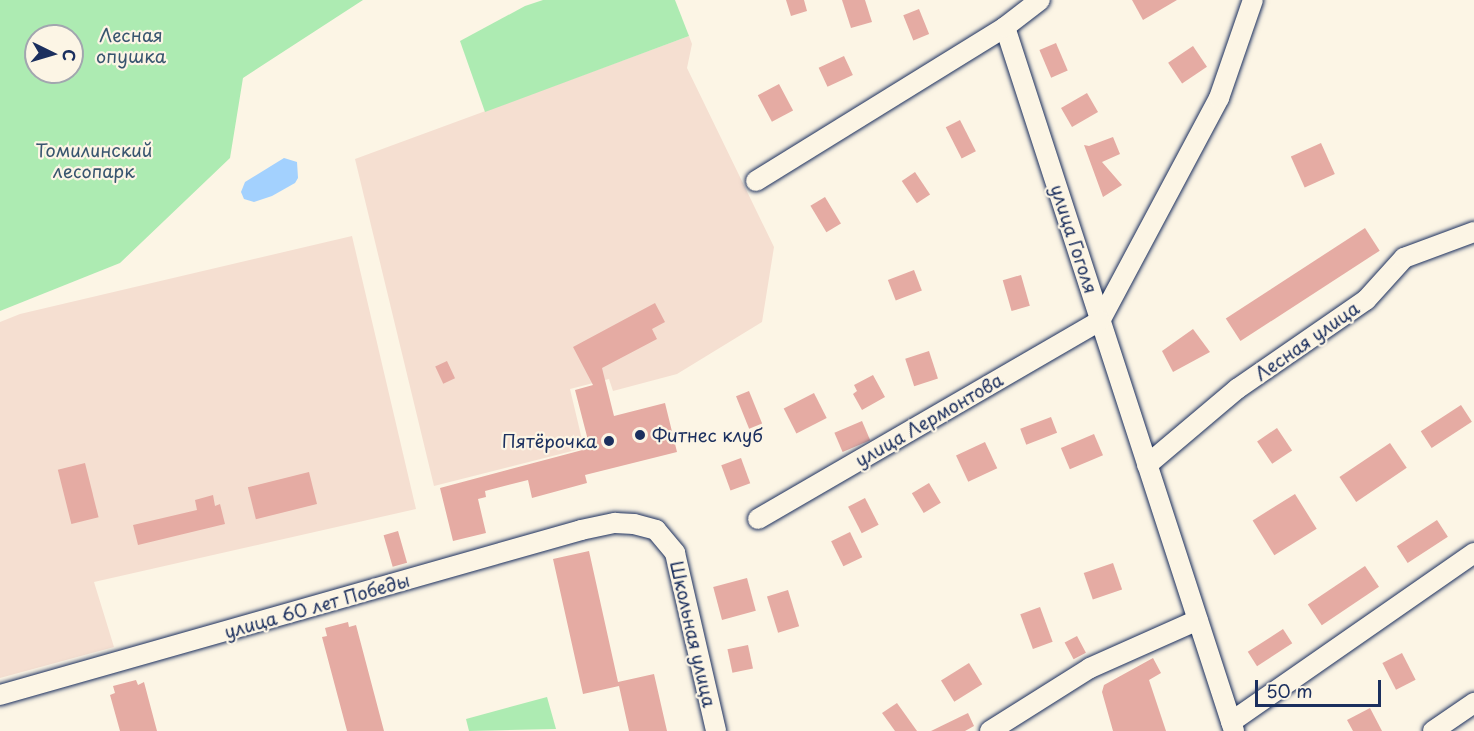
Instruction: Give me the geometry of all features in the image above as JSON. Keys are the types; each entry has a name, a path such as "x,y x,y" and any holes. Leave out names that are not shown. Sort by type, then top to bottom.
{"street":[{"path":"756,181 1005,27 1040,0"},
{"path":"1100,321 1219,98 1253,0"},
{"name":"улица Гоголя","path":"1005,27 1232,727"},
{"name":"Лесная улица","path":"1147,465 1238,390 1366,300 1404,258 1474,232"},
{"name":"улица Лермонтова","path":"758,519 1100,321"},
{"name":"улица 60 лет Победы","path":"0,694 581,530 615,523 634,524"},
{"name":"Школьная улица","path":"634,524 656,530 675,553 716,731"},
{"path":"1232,727 1474,553"},
{"path":"990,731 1090,668 1198,620"},
{"path":"1433,731 1474,703"}],"shaded area":[{"path":"689,36 692,44 687,68 774,247 762,322 677,374 613,391 609,379 570,389 584,448 434,486 355,159"},
{"path":"352,236 416,509 94,582 114,647 0,678 0,322 20,314"}],"green space":[{"name":"Томилинский лесопарк","path":"0,0 363,0 243,78 230,158 120,263 0,311"},
{"path":"543,0 675,0 689,36 485,112 460,41 525,6"},
{"path":"547,697 556,729 469,731 466,719"}],"water":[{"path":"284,158 297,162 298,178 295,183 272,196 254,202 244,199 241,192 245,182"}],"building":[{"path":"786,0 804,0 807,11 791,16"},
{"path":"842,0 865,0 872,22 851,28"},
{"path":"1132,0 1177,0 1143,20"},
{"path":"919,9 929,34 913,40 903,15"},
{"path":"1056,43 1068,71 1051,78 1039,50"},
{"path":"1193,46 1207,67 1182,84 1168,63"},
{"path":"844,56 853,75 827,87 819,68"},
{"path":"779,84 793,110 772,122 758,95"},
{"path":"1087,93 1098,112 1072,127 1061,108"},
{"path":"960,120 976,151 962,158 946,127"},
{"path":"1113,137 1120,154 1102,162 1122,185 1103,197 1084,145 1089,146"},
{"path":"1321,143 1335,174 1305,187 1291,156"},
{"path":"915,172 930,194 917,203 902,181"},
{"path":"825,197 841,224 826,232 810,206"},
{"path":"1365,228 1380,251 1240,341 1226,318"},
{"path":"914,270 922,291 896,301 888,280"},
{"path":"1021,275 1030,306 1012,311 1003,280"},
{"path":"655,303 665,322 652,329 657,339 602,368 614,416 665,403 677,452 585,475 587,483 532,498 528,480 485,491 486,497 478,499 486,533 453,541 440,488 590,448 575,390 593,385 573,347"},
{"path":"1193,329 1210,352 1173,372 1162,351"},
{"path":"929,351 938,379 914,386 905,359"},
{"path":"447,361 455,378 443,384 435,366"},
{"path":"873,375 885,397 862,410 853,394 857,391 854,385"},
{"path":"749,391 762,423 749,429 736,396"},
{"path":"814,393 827,418 796,433 784,408"},
{"path":"1461,405 1472,422 1432,448 1421,431"},
{"path":"1051,417 1057,433 1026,445 1020,429"},
{"path":"862,421 870,440 843,452 834,433"},
{"path":"1277,428 1292,450 1272,464 1257,441"},
{"path":"1094,434 1103,455 1070,469 1061,448"},
{"path":"985,442 997,468 968,482 956,456"},
{"path":"1390,443 1407,468 1356,502 1339,477"},
{"path":"741,458 750,483 731,491 721,465"},
{"path":"85,463 99,517 71,524 58,470"},
{"path":"309,472 317,504 256,519 248,487"},
{"path":"929,483 941,503 924,513 912,493"},
{"path":"1295,494 1317,529 1274,555 1253,520"},
{"path":"213,495 215,506 220,504 225,524 138,545 133,525 197,510 195,500"},
{"path":"865,498 879,525 862,533 848,507"},
{"path":"1437,520 1448,537 1408,563 1397,546"},
{"path":"398,531 407,563 393,567 384,535"},
{"path":"850,532 862,557 843,566 831,541"},
{"path":"589,551 618,682 654,674 667,731 629,731 619,686 583,694 553,559"},
{"path":"1113,563 1122,589 1093,600 1084,573"},
{"path":"1365,566 1379,587 1322,625 1308,605"},
{"path":"747,578 756,611 722,620 713,587"},
{"path":"788,590 799,626 778,633 767,596"},
{"path":"1040,607 1053,642 1033,649 1020,614"},
{"path":"348,622 349,627 356,625 384,731 347,731 322,637 327,636 325,628"},
{"path":"1283,629 1292,643 1257,666 1248,652"},
{"path":"1077,636 1086,653 1074,659 1065,643"},
{"path":"748,645 753,668 732,673 727,649"},
{"path":"1402,653 1416,680 1396,690 1382,663"},
{"path":"1153,658 1161,673 1149,680 1166,731 1113,731 1102,692 1104,685"},
{"path":"969,663 982,684 954,702 941,680"},
{"path":"136,680 138,685 144,682 157,731 120,731 110,695 115,693 113,686"},
{"path":"897,703 917,731 895,731 882,713"},
{"path":"1370,708 1382,731 1353,731 1347,720"},
{"path":"968,713 974,726 965,731 931,731"}],"place":[{"name":"Фитнес клуб","path":"640,435"},
{"name":"Пятёрочка","path":"609,441"}],"park label":[{"name":"Лесная опушка","path":"131,46"}]}
